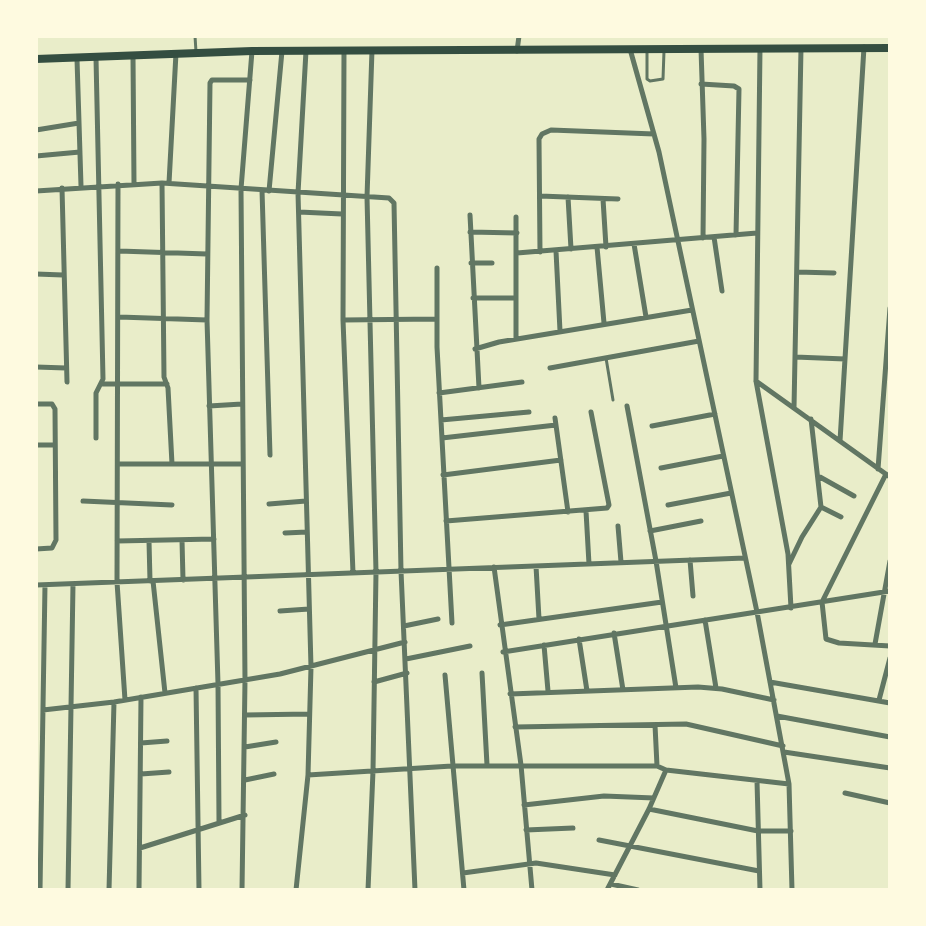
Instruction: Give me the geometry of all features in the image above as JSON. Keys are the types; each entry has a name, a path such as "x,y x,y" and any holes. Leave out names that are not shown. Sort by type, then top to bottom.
{"main road":[{"path":"36,59 252,51 890,48"}],"street":[{"path":"517,51 519,36"},
{"path":"840,441 864,47"},
{"path":"760,48 756,381 789,565 791,608"},
{"path":"794,408 801,48"},
{"path":"630,49 654,134 771,682 789,784 792,890"},
{"path":"701,49 704,238"},
{"path":"344,50 343,320 353,573"},
{"path":"368,890 373,771 376,572 368,319 367,197 372,50"},
{"path":"242,890 245,680 241,189 252,51"},
{"path":"269,191 282,51"},
{"path":"296,890 308,775 310,667 298,193 306,51"},
{"path":"169,183 176,53"},
{"path":"133,56 134,184"},
{"path":"96,58 103,379 96,393 96,438"},
{"path":"77,59 81,186"},
{"path":"219,821 218,684 207,320 210,86 212,80 250,80"},
{"path":"701,84 734,86 739,89 736,235"},
{"path":"36,130 79,123"},
{"path":"540,252 539,139 548,130 654,134"},
{"path":"36,156 80,152"},
{"path":"162,183 164,377 167,384 172,464"},
{"path":"36,191 81,186 169,183 389,198 394,206 401,571 415,890"},
{"path":"118,184 117,582 125,700"},
{"path":"62,188 67,382"},
{"path":"262,190 270,455"},
{"path":"540,196 618,199"},
{"path":"568,197 571,249"},
{"path":"603,199 606,247"},
{"path":"299,212 342,214"},
{"path":"470,215 475,349 479,388"},
{"path":"516,217 516,339"},
{"path":"470,232 517,233"},
{"path":"517,253 757,233"},
{"path":"714,237 722,291"},
{"path":"634,244 646,317"},
{"path":"597,247 604,323"},
{"path":"119,251 207,254"},
{"path":"556,251 560,331"},
{"path":"471,263 492,263"},
{"path":"436,268 439,393 452,623"},
{"path":"796,272 834,273"},
{"path":"36,274 63,275"},
{"path":"473,298 516,298"},
{"path":"878,469 890,308"},
{"path":"475,349 604,323 692,310"},
{"path":"119,317 207,320"},
{"path":"343,320 437,319"},
{"path":"550,368 699,341"},
{"path":"795,357 845,359"},
{"path":"36,368 66,368"},
{"path":"439,393 522,381"},
{"path":"756,381 888,476 822,602 826,639 839,643 890,646"},
{"path":"100,384 167,384"},
{"path":"36,404 53,405 56,543 52,548 36,549"},
{"path":"209,406 242,404"},
{"path":"627,406 656,561 676,688"},
{"path":"441,420 529,412"},
{"path":"446,522 605,509 609,505 591,412"},
{"path":"652,426 715,414"},
{"path":"555,418 568,512"},
{"path":"789,565 802,537 822,507 811,419"},
{"path":"442,438 556,425"},
{"path":"36,445 55,446"},
{"path":"661,468 723,456"},
{"path":"443,475 561,460"},
{"path":"118,464 243,464"},
{"path":"820,477 854,496"},
{"path":"668,505 731,493"},
{"path":"83,501 172,506"},
{"path":"268,504 306,501"},
{"path":"822,507 841,518"},
{"path":"586,511 589,564"},
{"path":"650,531 701,521"},
{"path":"618,526 621,562"},
{"path":"285,532 307,532"},
{"path":"117,542 214,539"},
{"path":"182,540 183,580"},
{"path":"148,541 165,693"},
{"path":"36,585 746,558"},
{"path":"690,560 693,596"},
{"path":"875,644 887,591 890,561"},
{"path":"536,566 539,619"},
{"path":"494,567 503,652 520,765 532,890"},
{"path":"68,890 73,584"},
{"path":"40,890 45,585"},
{"path":"503,652 887,591"},
{"path":"500,625 662,602"},
{"path":"280,611 309,609"},
{"path":"404,626 438,619"},
{"path":"705,620 716,688"},
{"path":"614,633 623,690"},
{"path":"579,639 587,691"},
{"path":"43,710 114,702 245,680 310,667 405,642"},
{"path":"544,645 548,692"},
{"path":"406,658 470,646"},
{"path":"879,700 890,658"},
{"path":"374,682 407,673"},
{"path":"482,673 488,765"},
{"path":"445,675 464,890"},
{"path":"771,682 890,703"},
{"path":"196,688 199,890"},
{"path":"510,694 716,688 774,700"},
{"path":"139,890 141,697"},
{"path":"109,890 114,702"},
{"path":"245,715 309,714"},
{"path":"777,716 890,737"},
{"path":"655,725 657,766"},
{"path":"515,727 698,725 783,749 890,768"},
{"path":"141,743 167,741"},
{"path":"245,747 276,742"},
{"path":"308,775 411,767 488,765 657,766 666,770 789,784"},
{"path":"638,890 609,887 650,809 666,770"},
{"path":"141,774 169,772"},
{"path":"245,780 274,774"},
{"path":"757,782 760,890"},
{"path":"846,793 890,802"},
{"path":"524,805 604,796 654,798"},
{"path":"650,809 758,831 791,831"},
{"path":"140,848 156,845 219,821 244,815"},
{"path":"526,830 573,828"},
{"path":"599,840 759,871"},
{"path":"463,873 544,864 615,875"}],"lane":[{"path":"195,36 196,52"},
{"path":"647,49 647,80 650,81 663,79 663,49"},
{"path":"606,358 614,400"}]}
